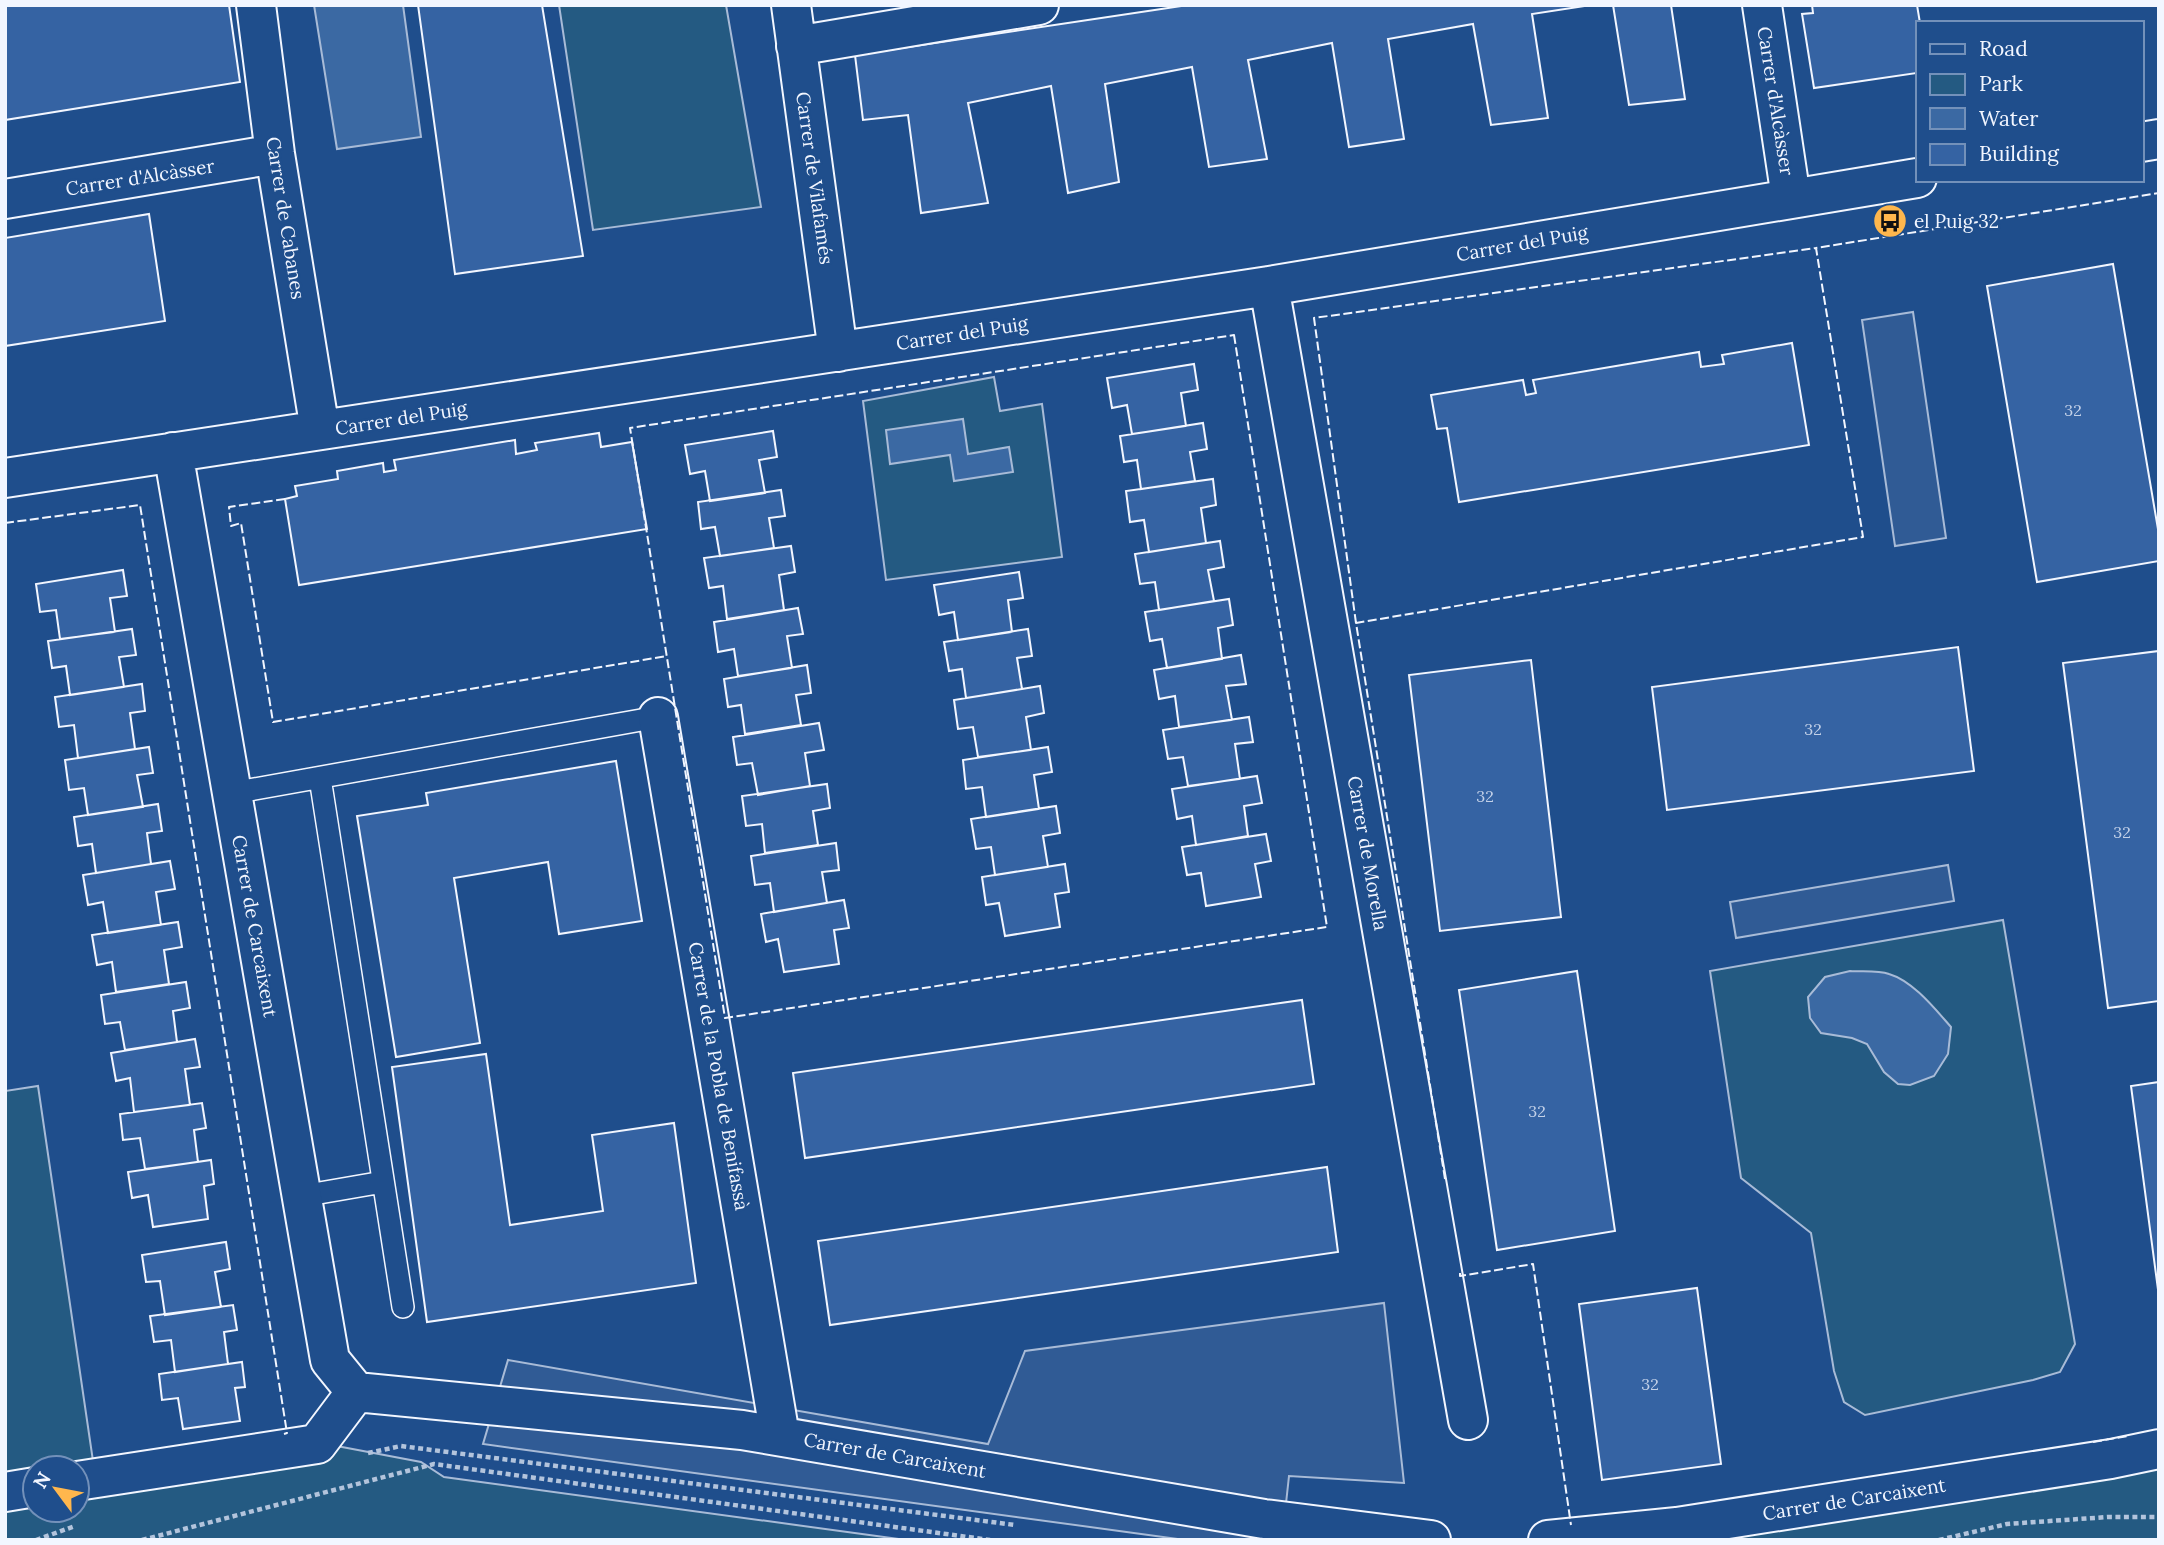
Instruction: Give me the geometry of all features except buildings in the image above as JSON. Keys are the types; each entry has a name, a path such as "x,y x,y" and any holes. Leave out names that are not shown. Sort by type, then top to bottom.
{"street":[{"name":"Carrer de Cabanes","path":"256,5 275,154 320,430"},
{"name":"Carrer de Vilafamés","path":"791,5 838,352"},
{"path":"796,46 1039,5"},
{"name":"Carrer d'Alcàsser","path":"1762,5 1791,198"},
{"name":"Carrer d'Alcàsser","path":"5,199 275,154"},
{"name":"Carrer del Puig","path":"5,478 1269,286 1916,178"},
{"name":"Carrer de Morella","path":"1269,286 1468,1420"},
{"name":"Carrer de Carcaixent","path":"173,452 330,1360 356,1392 742,1430 1265,1518 1431,1540"},
{"name":"Carrer de la Pobla de Benifassà","path":"658,717 780,1436"},
{"path":"91,1479 317,1444 356,1392"},
{"name":"Carrer de Carcaixent","path":"1548,1540 1677,1527 2111,1459 2159,1448"}],"lane":[{"path":"232,793 658,717"},
{"path":"320,778 403,1307"},
{"path":"302,1196 383,1182"}],"path":[{"path":"363,1454 401,1446 1023,1526"},
{"path":"142,1540 434,1464 990,1540"},
{"path":"1939,1540 2007,1524 2108,1517 2159,1517"},
{"path":"36,1540 80,1524"}],"green space":[{"path":"559,5 726,5 761,207 593,230"},
{"path":"994,377 1000,411 1042,404 1062,557 886,580 863,401"},
{"path":"2003,920 2075,1344 2060,1372 1865,1415 1844,1402 1834,1371 1811,1233 1741,1178 1710,971"},
{"path":"38,1086 93,1461 91,1454 21,1454 21,1473 5,1476 5,1091"},
{"path":"2159,1435 2159,1540 1587,1540"},
{"path":"284,1436 421,1462 444,1477 906,1540 5,1540 5,1495 21,1492 21,1524 91,1524 91,1477"}],"shaded area":[{"path":"1913,312 1946,538 1895,546 1862,320"},
{"path":"1948,865 1954,901 1736,938 1730,902"},
{"path":"1384,1303 1404,1483 1289,1476 1282,1540 1185,1540 483,1444 508,1360 988,1444 1025,1351"}],"water":[{"path":"314,5 403,5 421,137 337,149"},
{"path":"963,419 968,454 1009,447 1013,472 954,481 950,455 890,464 886,430"},
{"path":"1850,971 1880,972 1898,978 1923,996 1951,1027 1948,1054 1934,1076 1910,1085 1898,1084 1884,1072 1867,1044 1852,1038 1821,1033 1810,1018 1808,997 1825,977"}],"fence":[{"path":"1445,1179 1356,623 1863,537 1816,248 2159,193"},
{"path":"1356,623 1314,318 1816,248"},
{"path":"1234,335 1327,927 725,1018 630,428 1234,335"},
{"path":"285,499 229,507 231,526 241,523 273,722 667,656"},
{"path":"5,523 140,505 287,1433 284,1434"},
{"path":"1460,1273 1460,1276 1533,1264 1571,1525"},
{"path":"2093,1442 2128,1436"}],"place":[{"name":"el Puig 32","path":"1890,221"}]}
